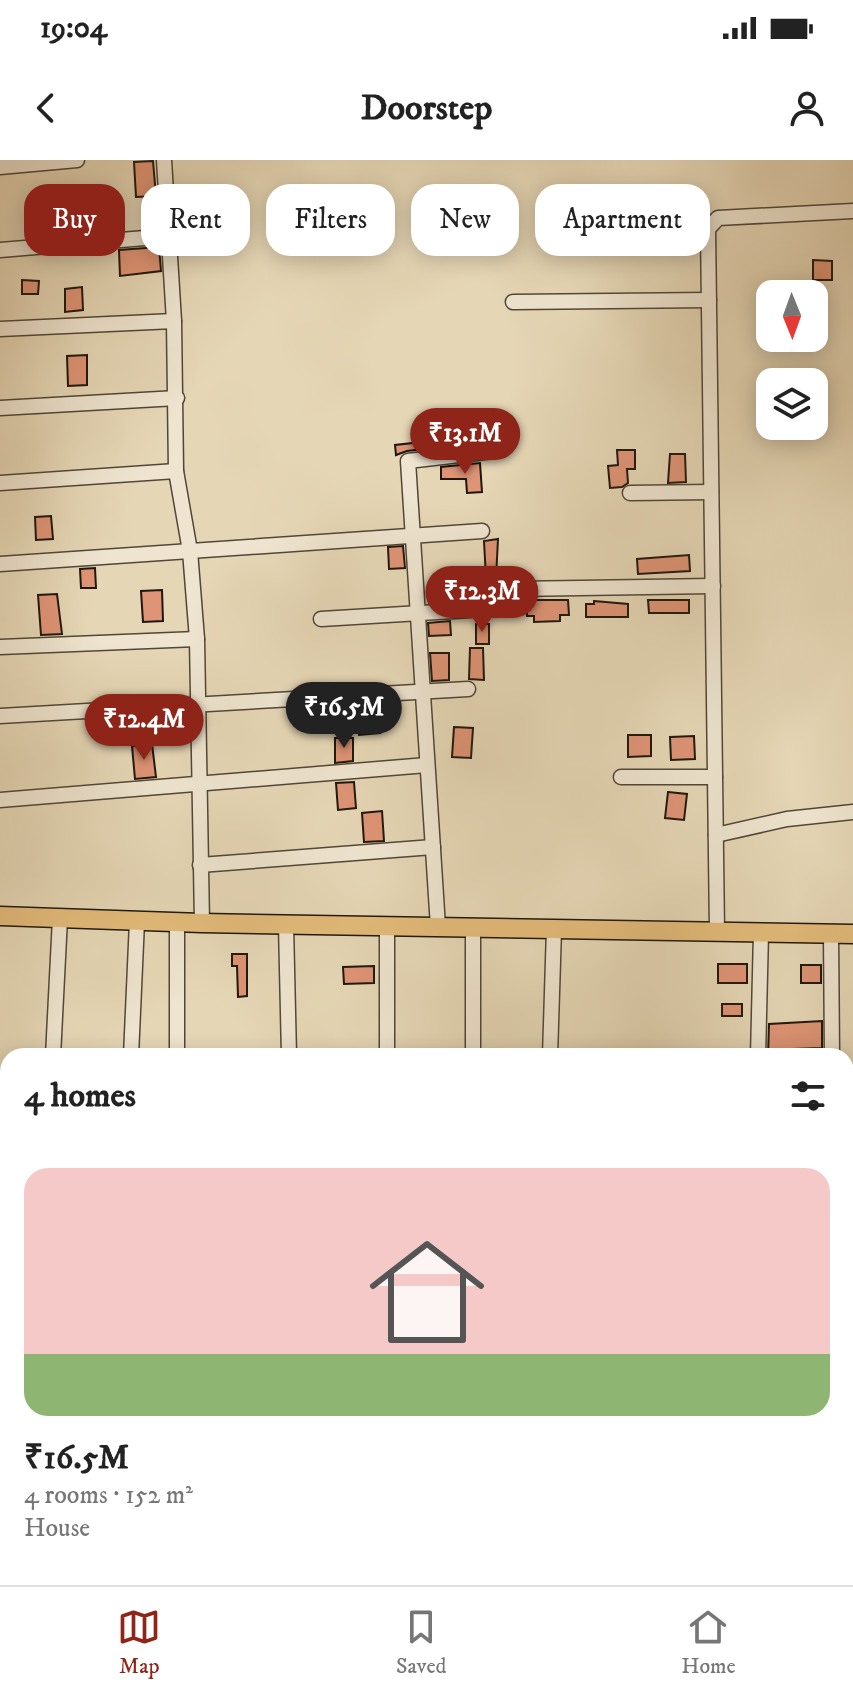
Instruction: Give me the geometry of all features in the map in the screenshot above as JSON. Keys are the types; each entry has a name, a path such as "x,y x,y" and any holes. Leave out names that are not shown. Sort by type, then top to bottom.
{"main road":[{"path":"0,916 286,925 853,934"}],"street":[{"path":"0,167 77,160"},
{"path":"164,160 166,184"},
{"path":"717,932 708,229 718,218 739,215 853,211"},
{"path":"0,250 141,238"},
{"path":"170,256 177,398 176,471 190,551 197,639 202,923"},
{"path":"513,302 709,300"},
{"path":"0,329 174,321"},
{"path":"0,408 177,398"},
{"path":"438,927 408,461 502,450"},
{"path":"0,483 176,471"},
{"path":"630,493 711,492"},
{"path":"0,564 482,531"},
{"path":"513,589 713,586"},
{"path":"321,619 470,610"},
{"path":"0,647 197,639"},
{"path":"0,716 468,689"},
{"path":"0,800 427,765"},
{"path":"621,777 715,777"},
{"path":"716,835 787,819 853,812"},
{"path":"200,865 433,847"},
{"path":"53,1048 60,918"},
{"path":"131,1048 137,921"},
{"path":"177,922 177,1048"},
{"path":"286,925 289,1048"},
{"path":"387,926 387,1048"},
{"path":"473,928 473,1048"},
{"path":"550,1048 554,929"},
{"path":"758,1048 761,933"},
{"path":"831,933 832,1048"}],"building":[{"path":"153,161 155,184 141,184 141,197 136,197 134,162"},
{"path":"141,248 141,256 160,256 161,271 120,276 119,256 125,256 125,250"},
{"path":"813,260 832,261 832,280 813,280"},
{"path":"22,280 39,281 38,294 22,294"},
{"path":"82,287 83,310 65,312 65,289"},
{"path":"87,355 87,385 68,386 67,356"},
{"path":"501,429 502,440 407,451 396,455 395,445 431,441 431,437"},
{"path":"617,450 635,450 635,469 627,469 628,483 610,488 608,466 618,465"},
{"path":"670,454 685,454 686,482 668,483"},
{"path":"480,463 482,492 467,493 466,479 441,479 441,467"},
{"path":"51,516 53,539 36,540 35,517"},
{"path":"498,539 496,578 486,578 484,541"},
{"path":"403,546 405,568 389,569 388,547"},
{"path":"689,555 690,571 638,574 637,559"},
{"path":"95,568 96,588 81,588 80,569"},
{"path":"162,590 163,621 143,622 141,591"},
{"path":"57,594 62,634 41,635 38,595"},
{"path":"527,600 568,600 569,615 560,615 560,621 534,622 534,616 527,616"},
{"path":"648,600 689,600 689,613 649,613"},
{"path":"594,601 628,604 628,617 586,617 586,604 594,604"},
{"path":"450,621 451,635 429,636 428,623"},
{"path":"476,624 489,624 489,644 476,644"},
{"path":"470,648 483,648 484,680 469,679"},
{"path":"430,653 449,653 449,680 432,681"},
{"path":"378,710 380,733 359,735 357,712"},
{"path":"454,727 473,728 471,758 452,757"},
{"path":"628,735 651,735 651,756 628,757"},
{"path":"694,736 695,759 671,760 670,737"},
{"path":"335,738 353,738 353,761 335,763"},
{"path":"152,744 156,777 135,779 132,746"},
{"path":"354,782 356,808 338,810 336,783"},
{"path":"668,792 687,794 684,820 665,818"},
{"path":"382,811 384,841 364,842 362,813"},
{"path":"232,954 247,954 247,996 238,997 237,966 232,966"},
{"path":"718,964 747,964 747,983 718,983"},
{"path":"801,965 821,965 821,983 801,983"},
{"path":"374,966 374,983 344,984 343,967"},
{"path":"722,1004 742,1004 742,1016 722,1016"},
{"path":"822,1021 822,1048 768,1048 769,1024"}]}
